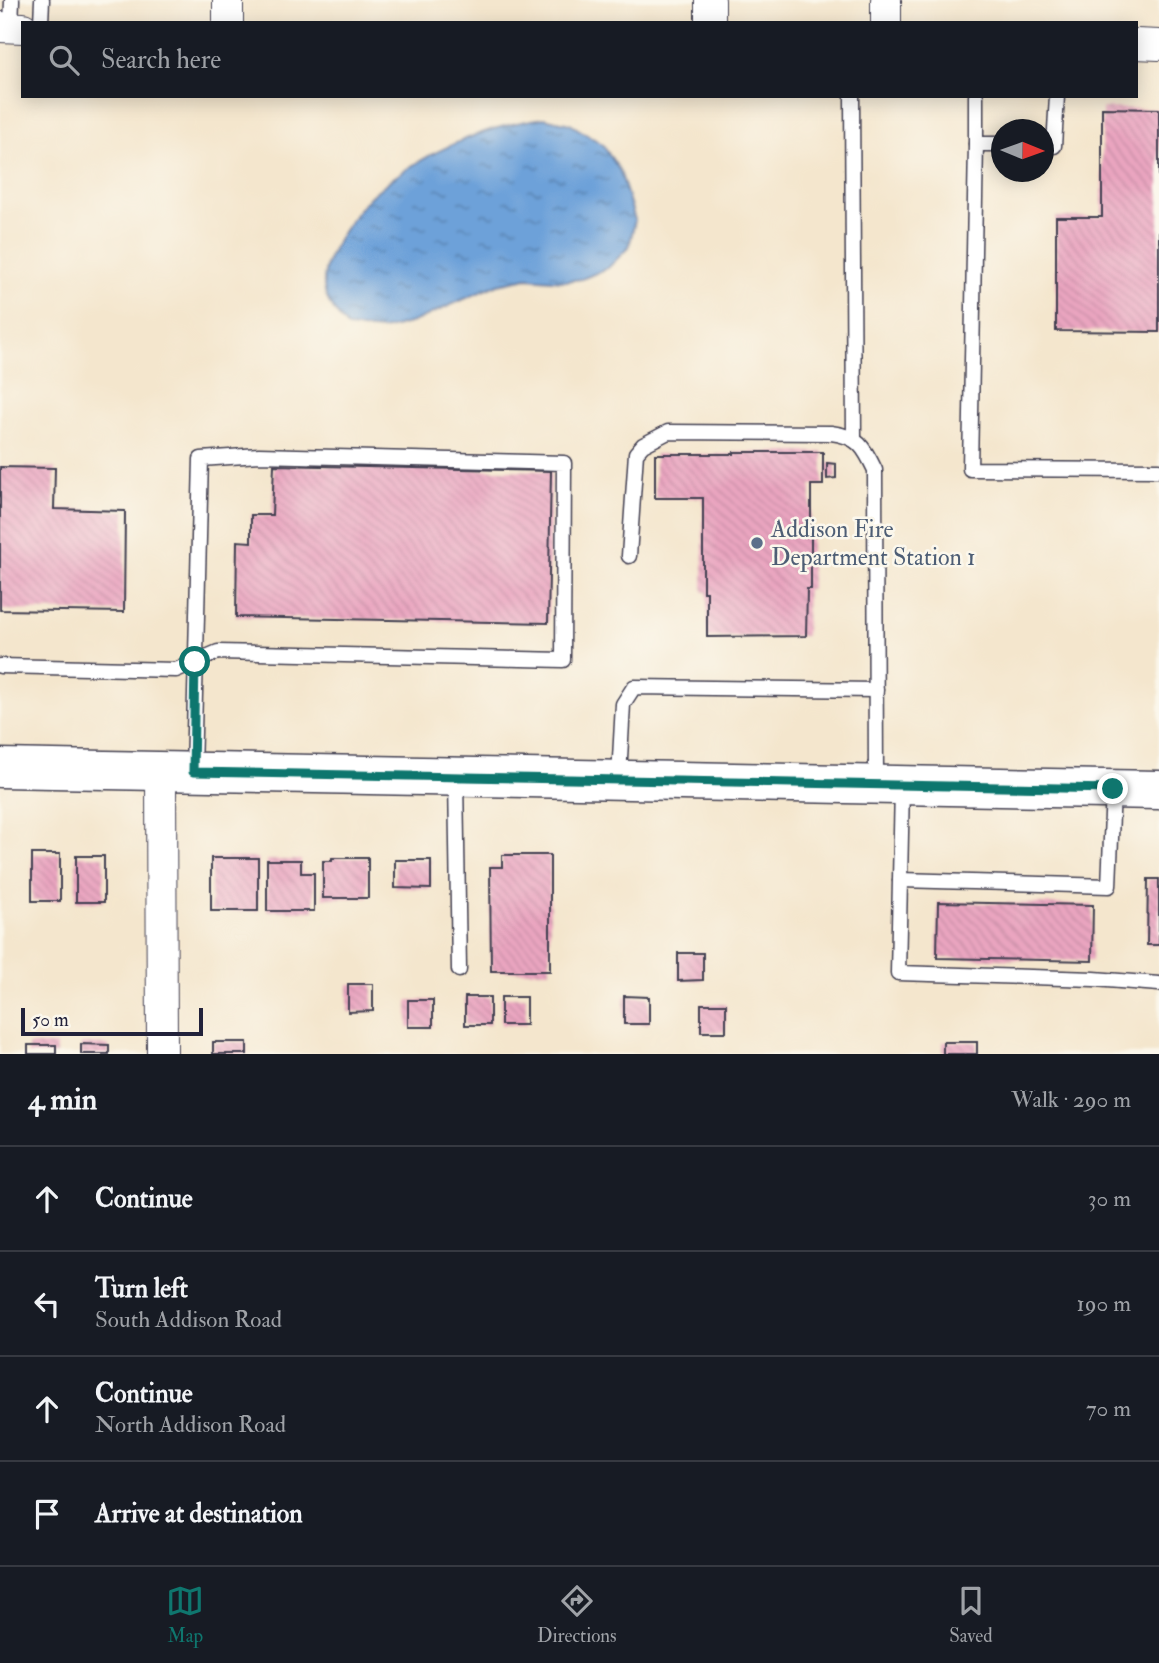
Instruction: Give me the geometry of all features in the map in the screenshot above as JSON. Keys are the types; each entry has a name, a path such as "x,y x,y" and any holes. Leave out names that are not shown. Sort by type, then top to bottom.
{"street":[{"path":"228,0 228,21"},
{"path":"710,0 710,21"},
{"path":"886,0 886,21"},
{"path":"1138,44 1159,45"},
{"path":"0,768 1159,790"},
{"path":"162,1054 177,771"}],"lane":[{"path":"41,21 43,0"},
{"path":"852,98 854,440"},
{"path":"976,98 970,469 1159,470"},
{"path":"1054,146 1057,98"},
{"path":"976,144 991,144"},
{"path":"629,556 636,453 643,444 668,432 848,435 864,448 874,470 876,691 900,880 898,974 1094,979 1159,984"},
{"path":"0,666 176,670 195,662 218,652 564,660 565,463 259,455 201,458 195,662 177,771"},
{"path":"619,780 623,704 634,687 876,691"},
{"path":"456,776 459,970"},
{"path":"900,880 1110,886 1113,789"}],"water":[{"path":"544,118 570,124 602,144 620,171 635,220 629,247 608,268 582,279 565,281 527,278 498,284 413,322 383,330 347,327 326,296 325,271 338,241 365,202 392,179 432,154 476,135"}],"building":[{"path":"1102,108 1159,109 1159,332 1056,331 1056,217 1102,217"},
{"name":"Addison Fire Department Station 1","path":"823,452 823,485 811,485 811,589 807,589 806,636 707,637 707,592 703,592 703,498 655,498 655,454"},
{"path":"827,463 836,464 836,478 827,479"},
{"path":"274,465 551,471 548,623 236,617 237,541 251,542 251,515 272,515"},
{"path":"0,467 55,468 54,509 125,511 124,612 0,610"},
{"path":"32,854 60,854 60,901 32,901"},
{"path":"502,855 550,855 550,971 491,971 490,867 502,867"},
{"path":"76,856 104,856 104,902 76,902"},
{"path":"211,858 258,858 258,911 211,911"},
{"path":"332,858 368,858 368,898 323,898 323,861 332,861"},
{"path":"267,860 301,860 301,873 314,873 314,911 267,911"},
{"path":"395,860 431,860 431,889 395,888"},
{"path":"1148,879 1159,879 1159,945 1147,945"},
{"path":"938,902 1093,905 1092,961 937,958"},
{"path":"678,953 703,953 703,980 678,981"},
{"path":"348,984 373,984 373,1011 348,1012"},
{"path":"624,996 649,997 649,1024 624,1024"},
{"path":"465,997 490,997 490,1025 465,1025"},
{"path":"501,997 526,997 526,1025 501,1025"},
{"path":"408,1000 433,1000 433,1027 408,1027"},
{"path":"701,1004 726,1004 726,1032 701,1032"},
{"path":"213,1042 247,1042 247,1054 213,1054"},
{"path":"943,1042 977,1042 977,1054 943,1054"},
{"path":"81,1044 109,1045 109,1054 81,1054"},
{"path":"28,1045 56,1045 56,1054 28,1054"}],"place":[{"name":"Addison Fire Department Station 1","path":"757,543"}],"route":[{"path":"195,662 193,772 1113,789"}]}
